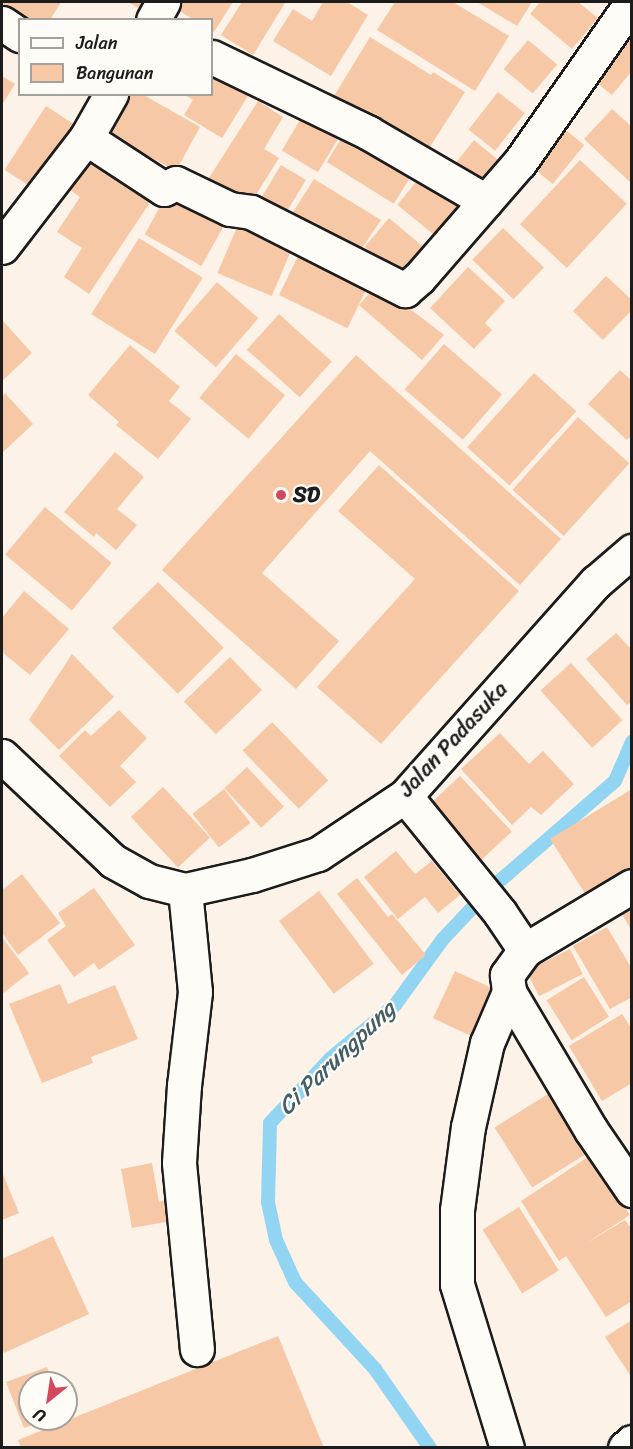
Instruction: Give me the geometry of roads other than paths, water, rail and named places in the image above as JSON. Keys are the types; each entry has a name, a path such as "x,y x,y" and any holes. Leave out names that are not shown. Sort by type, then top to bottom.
{"street":[{"path":"154,18 163,2"},
{"path":"86,138 164,189 176,183 230,209 251,212 405,290 419,278 520,162 632,2"},
{"path":"2,23 18,34"},
{"path":"213,57 369,133 486,201"},
{"path":"2,247 86,138 109,96"},
{"name":"Jalan Padasuka","path":"2,756 113,861 149,882 185,890 252,875 318,854 405,796 596,582 632,551"},
{"path":"405,796 500,913 525,950"},
{"path":"632,886 525,950 507,975 509,992 591,1130 632,1190"},
{"path":"185,890 195,992 184,1085 179,1163 196,1349"},
{"path":"507,1448 457,1284 457,1210 468,1127 488,1043 509,992"},
{"path":"625,1448 632,1442"}],"waterway":[{"name":"Ci Parungpung","path":"430,1448 375,1369 295,1282 276,1240 268,1202 270,1123 330,1059 395,1005 443,939 488,891 615,781 632,742"}],"place":[{"name":"SD","path":"281,495"}]}
